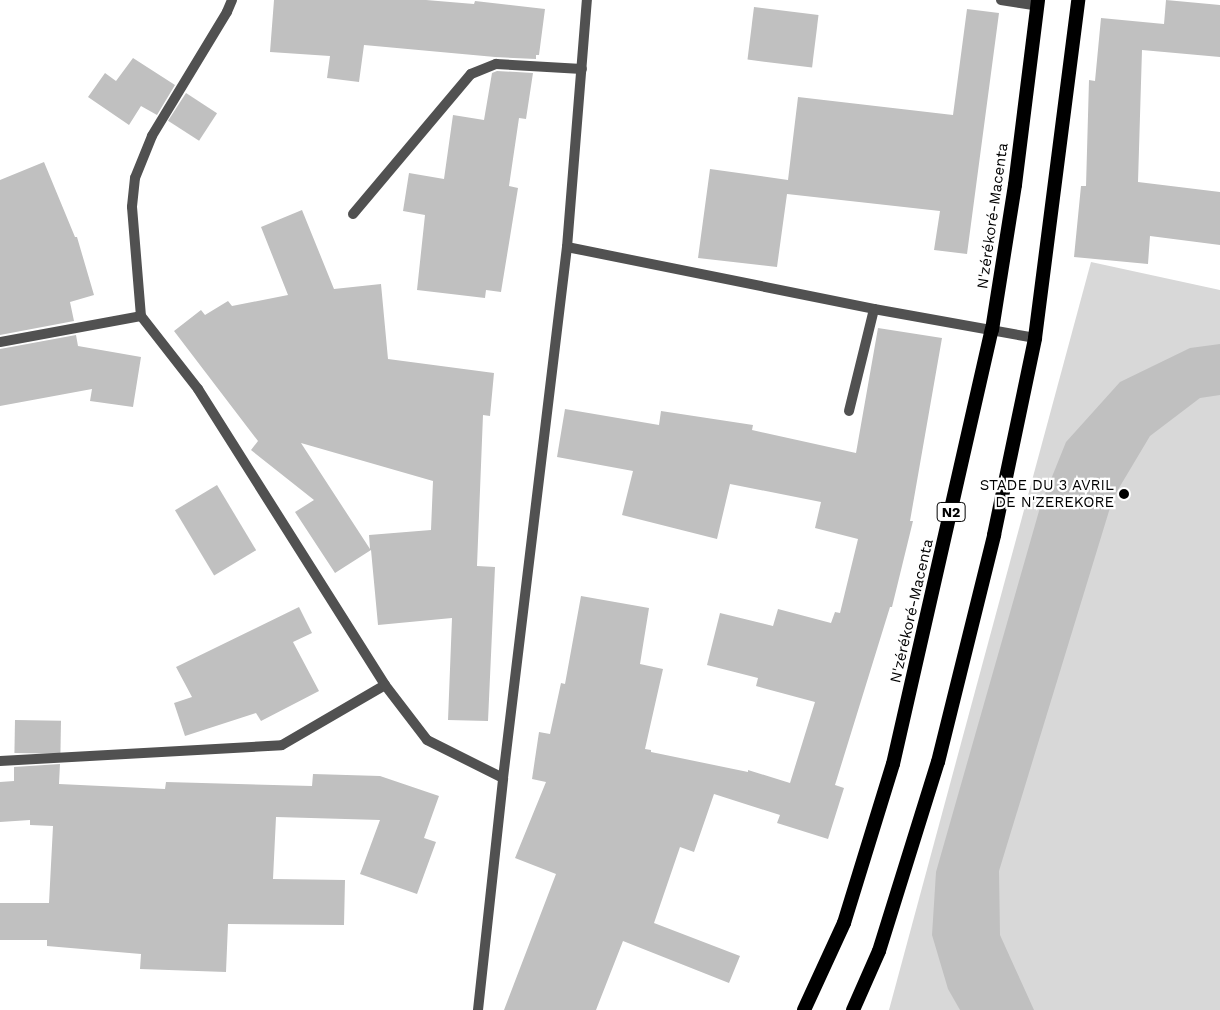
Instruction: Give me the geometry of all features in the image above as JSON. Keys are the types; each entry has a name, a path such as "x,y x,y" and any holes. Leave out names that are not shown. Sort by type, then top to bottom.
{"highway":[{"path":"852,1010 879,952 938,762 994,535 1035,338 1078,0"},
{"name":"N'zérékoré-Macenta","path":"804,1010 844,923 893,764 992,330 1015,185 1038,3"}],"street":[{"path":"232,0 227,12 152,136 135,178 132,207 141,316 198,389 385,685 427,740 503,778"},
{"path":"478,1010 503,778 567,247 587,0"},
{"path":"1001,0 1038,3"},
{"path":"353,214 471,74 496,64 582,69"},
{"path":"567,247 874,309 1035,338"},
{"path":"849,411 874,309"},
{"path":"0,342 141,316"},
{"path":"0,761 282,745 385,685"}],"shaded area":[{"name":"STADE DU 3 AVRIL DE N'ZEREKORE","path":"1091,262 1220,290 1220,1010 889,1010"}],"building":[{"path":"274,0 426,0 474,4 475,1 545,9 539,55 536,55 536,59 364,45 359,82 327,78 330,56 270,52"},
{"path":"1166,0 1220,5 1220,57 1142,50 1138,182 1220,192 1220,245 1150,236 1148,264 1074,257 1081,186 1086,186 1089,80 1095,81 1101,18 1164,24"},
{"path":"754,7 819,15 812,68 748,60"},
{"path":"967,9 999,13 967,254 934,250 940,211 787,194 777,267 698,258 710,169 788,180 798,97 953,115"},
{"path":"133,58 175,85 157,115 141,106 129,125 88,97 105,73 116,81"},
{"path":"497,71 533,73 526,119 519,118 509,186 518,188 501,292 486,290 485,298 417,290 425,215 403,211 409,173 444,179 453,115 484,120 492,73"},
{"path":"186,93 217,113 199,141 168,121"},
{"path":"44,162 75,237 77,237 94,295 70,302 74,321 0,335 0,180"},
{"path":"302,210 334,289 381,284 388,359 494,373 490,416 483,415 477,566 495,567 488,721 448,720 452,618 378,625 371,550 335,573 295,512 314,500 251,450 258,441 174,331 201,310 205,315 228,301 232,306 288,295 261,227","holes":["301,443 433,481 431,530 369,535 370,549"]},
{"path":"878,328 942,338 910,521 913,521 892,607 890,607 835,785 844,788 828,839 777,823 780,815 714,794 694,852 680,847 654,923 740,956 729,983 623,941 596,1010 504,1010 556,874 515,858 546,782 532,779 539,732 550,734 561,683 565,684 581,596 649,608 640,664 663,669 645,749 651,750 651,752 748,772 748,770 790,783 815,702 756,686 758,678 707,665 720,613 773,626 778,609 831,623 835,612 840,613 858,539 815,528 821,502 730,484 717,539 622,515 633,471 557,457 565,409 659,425 661,411 753,425 752,430 856,453"},
{"path":"76,335 78,346 141,357 133,407 90,401 92,389 0,406 0,349"},
{"path":"1220,344 1220,395 1200,398 1150,436 1113,498 999,871 1000,935 1034,1010 960,1010 948,989 932,935 936,872 1041,504 1066,442 1120,382 1190,348"},
{"path":"217,485 256,550 214,575 175,510"},
{"path":"299,607 312,633 293,642 319,691 261,721 256,713 185,736 174,703 192,697 176,667"},
{"path":"15,720 61,721 60,754 14,753"},
{"path":"60,764 59,784 165,789 166,782 312,786 313,774 380,776 439,796 424,838 436,842 417,894 360,874 380,820 276,817 273,879 345,880 344,925 228,924 226,972 140,969 141,954 47,946 47,940 0,940 0,903 49,903 53,826 30,825 30,820 0,822 0,782 14,781 14,767"}],"place":[{"name":"STADE DU 3 AVRIL DE N'ZEREKORE","path":"1124,494"}]}
